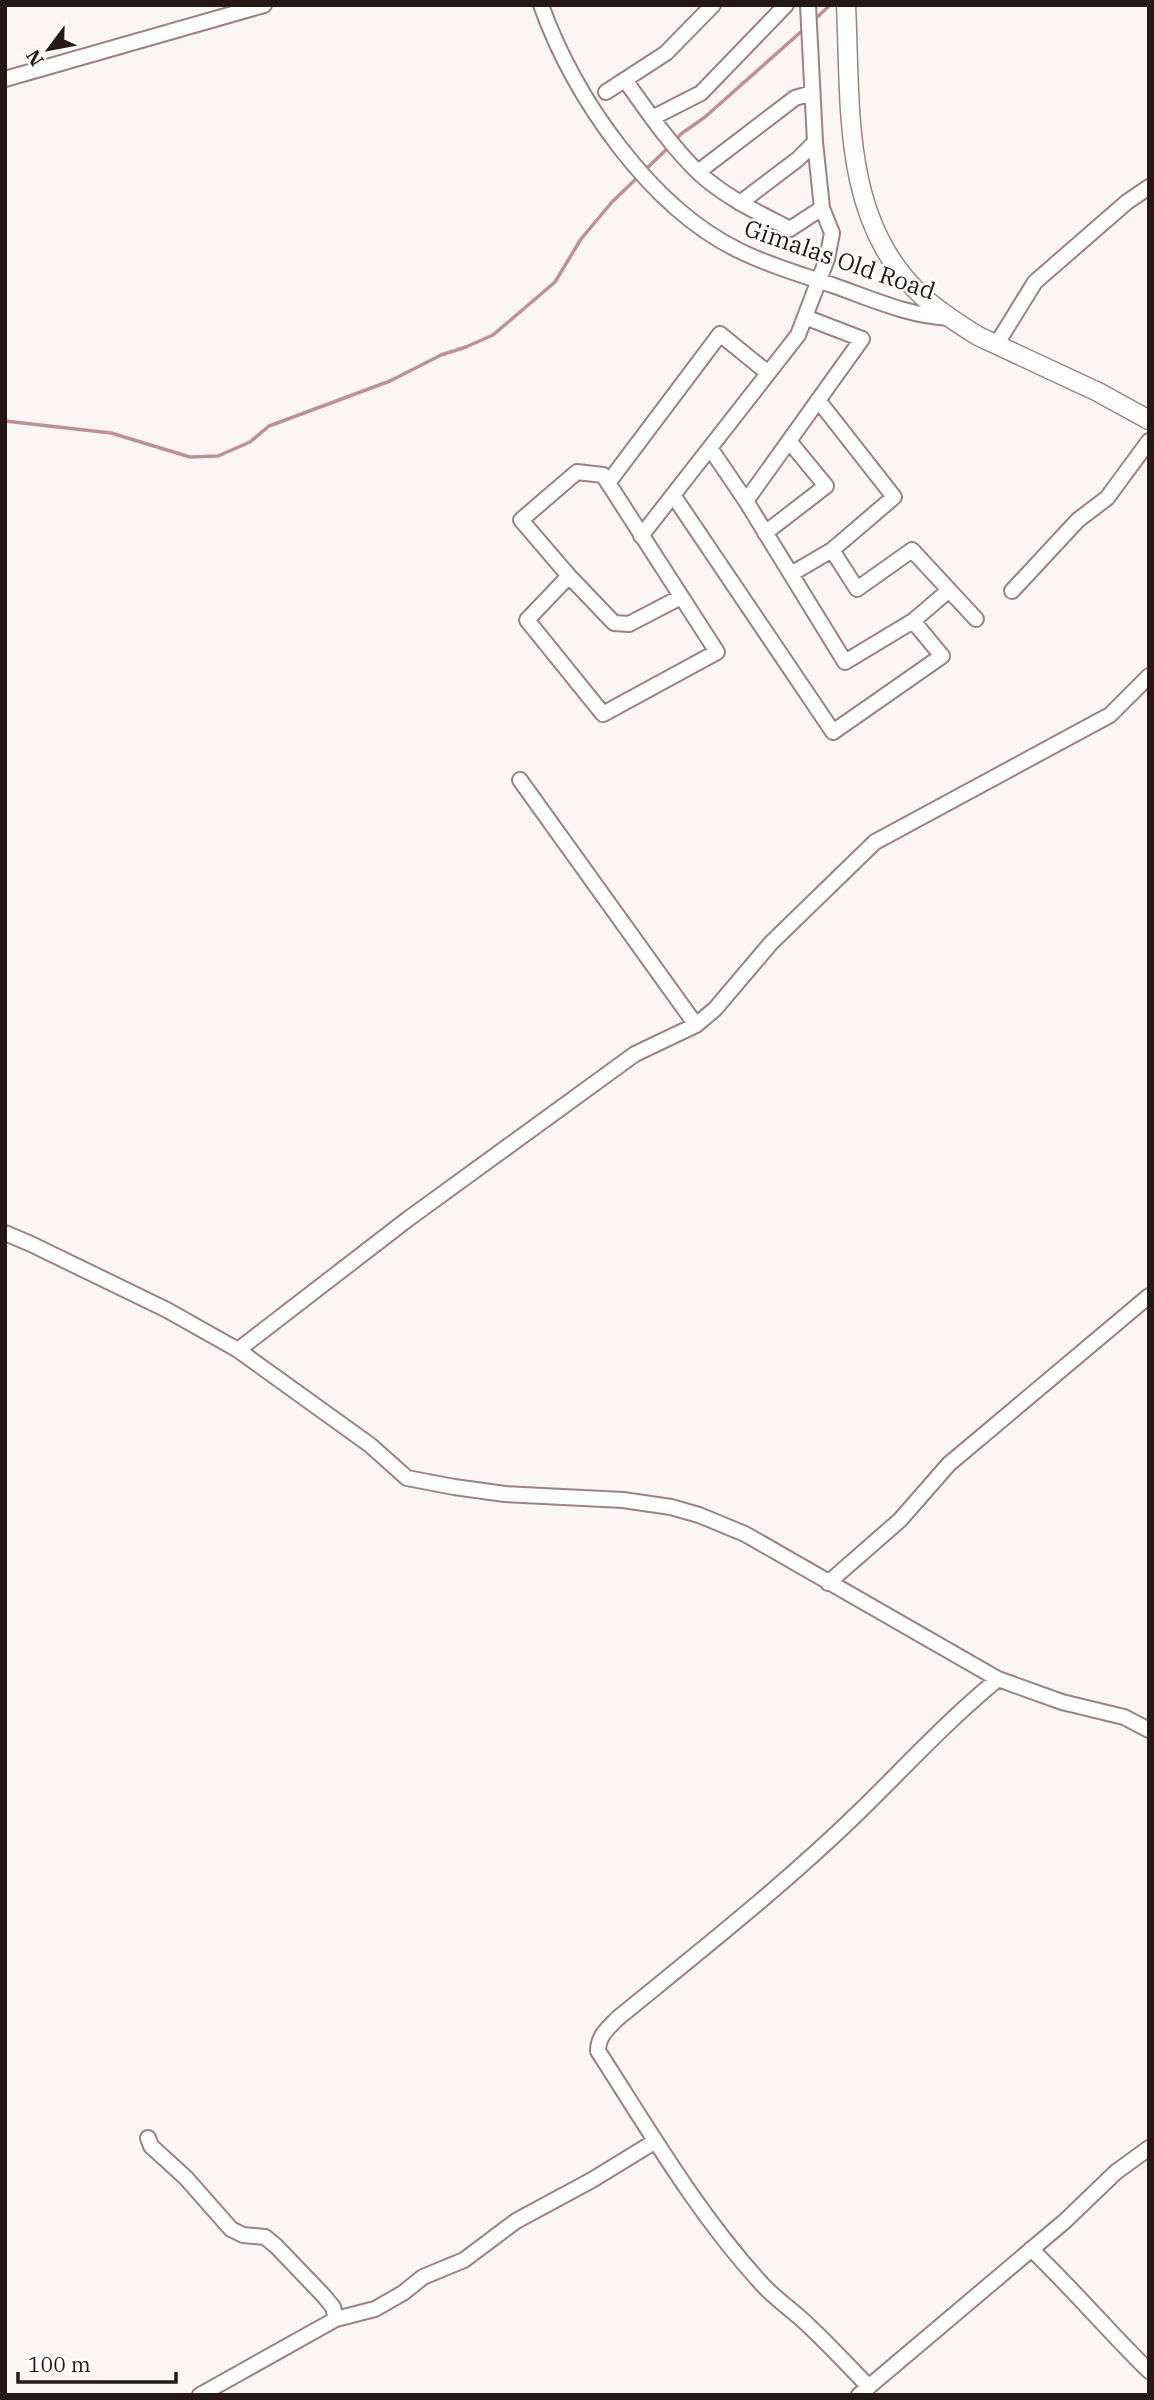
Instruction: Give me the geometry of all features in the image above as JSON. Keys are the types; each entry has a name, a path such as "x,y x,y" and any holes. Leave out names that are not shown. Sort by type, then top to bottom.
{"main road":[{"path":"846,5 853,149 863,201 877,235 894,263 916,291 951,318 996,345 1098,392 1149,420"}],"street":[{"path":"5,79 264,5"},
{"name":"Gimalas Old Road","path":"541,5 561,57 574,80 634,164 689,219 732,246 819,281 918,316 951,318"},
{"path":"606,92 666,53 713,5"},
{"path":"652,118 701,93 786,5"},
{"path":"641,536 798,335 827,260 832,233 822,208 819,181 808,12"},
{"path":"625,80 665,136 698,172 740,203 790,229 822,208"},
{"path":"698,172 795,98 812,93"},
{"path":"740,203 798,159 815,142"},
{"path":"798,159 813,170 819,181"},
{"path":"996,345 1035,282 1127,202 1149,187"},
{"path":"746,500 862,339 805,317"},
{"path":"608,483 720,334 768,373"},
{"path":"791,574 832,550 894,497 818,400"},
{"path":"765,533 826,486 789,441"},
{"path":"1012,591 1078,520 1107,498 1149,441"},
{"path":"710,448 746,500 845,662 913,621 948,591"},
{"path":"569,576 527,620 603,714 717,652 603,475 577,472 521,520 614,623 629,624 681,597"},
{"path":"673,495 833,732 942,656 913,621"},
{"path":"832,550 857,589 912,550 976,619"},
{"path":"238,1350 408,1219 635,1054 696,1025 715,1009 771,943 875,842 1110,715 1149,676"},
{"path":"520,780 696,1025"},
{"path":"5,1233 167,1310 238,1350 370,1445 407,1478 454,1488 505,1494 623,1500 671,1507 699,1515 745,1534 998,1679 1062,1702 1124,1717 1149,1730"},
{"path":"828,1583 900,1520 949,1464 1149,1296"},
{"path":"998,1679 919,1750 859,1812 791,1874 725,1932 618,2018 605,2031 598,2043 598,2051 654,2142 762,2285 808,2324 864,2391 1090,2198 1116,2172 1149,2148"},
{"path":"148,2138 151,2146 186,2178 231,2229 243,2235 265,2237 276,2246 323,2295 332,2307 336,2319"},
{"path":"200,2395 336,2319 375,2309 403,2294 423,2277 464,2260 516,2221 592,2180 654,2142"},
{"path":"1031,2249 1149,2371"}],"waterway":[{"path":"814,20 828,7"},
{"path":"674,141 803,30"},
{"path":"644,171 669,147"},
{"path":"5,421 111,433 190,457 218,456 250,442 269,426 390,381 441,355 493,335 555,282 581,239 612,202 639,176"}]}
